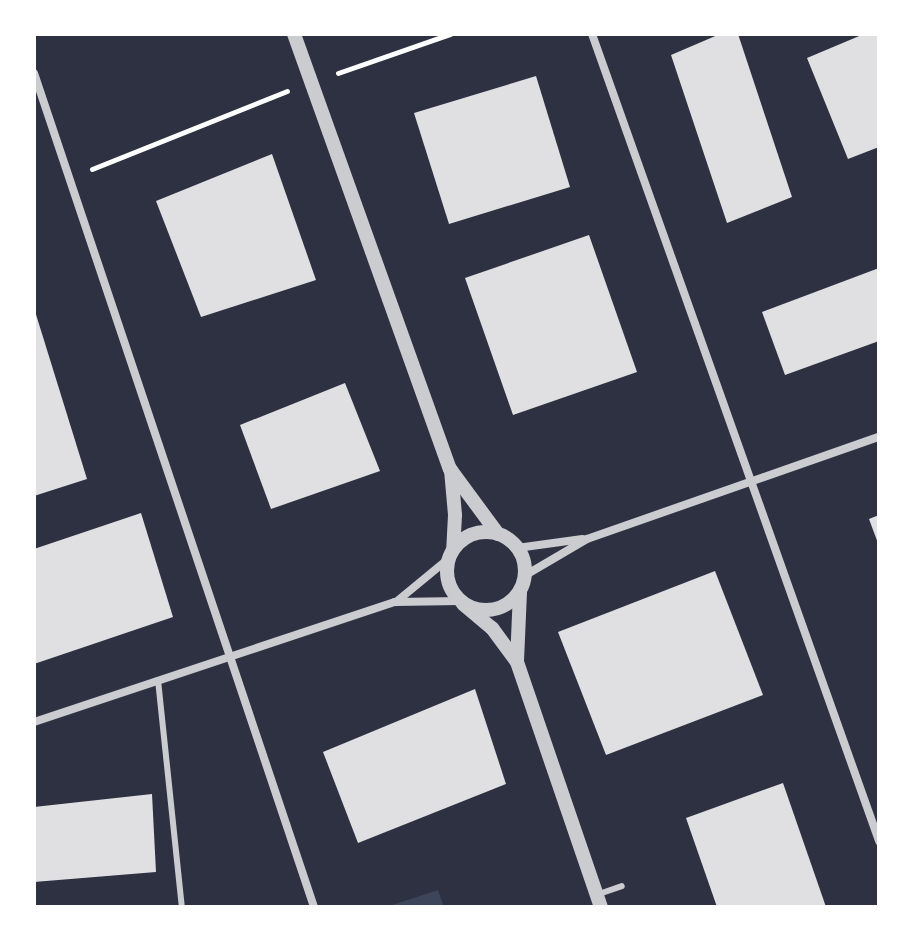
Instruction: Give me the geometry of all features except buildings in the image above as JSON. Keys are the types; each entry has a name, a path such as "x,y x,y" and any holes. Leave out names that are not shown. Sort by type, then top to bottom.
{"street":[{"path":"294,34 450,469 455,515 449,585 462,602 492,628 517,662 599,901"},
{"path":"592,34 879,841"},
{"path":"34,73 314,907"},
{"path":"517,548 587,539 753,484 879,437"},
{"path":"450,469 498,534 517,548 523,560 517,662"},
{"path":"395,602 473,534 498,534"},
{"path":"34,722 395,602 462,602 474,609 499,609 510,603 522,582 587,539"}],"lane":[{"path":"158,680 182,907"},
{"path":"599,901 622,886"}],"path":[{"path":"70,177 311,82 450,34"}],"shaded area":[{"path":"438,890 444,907 386,907"}]}
